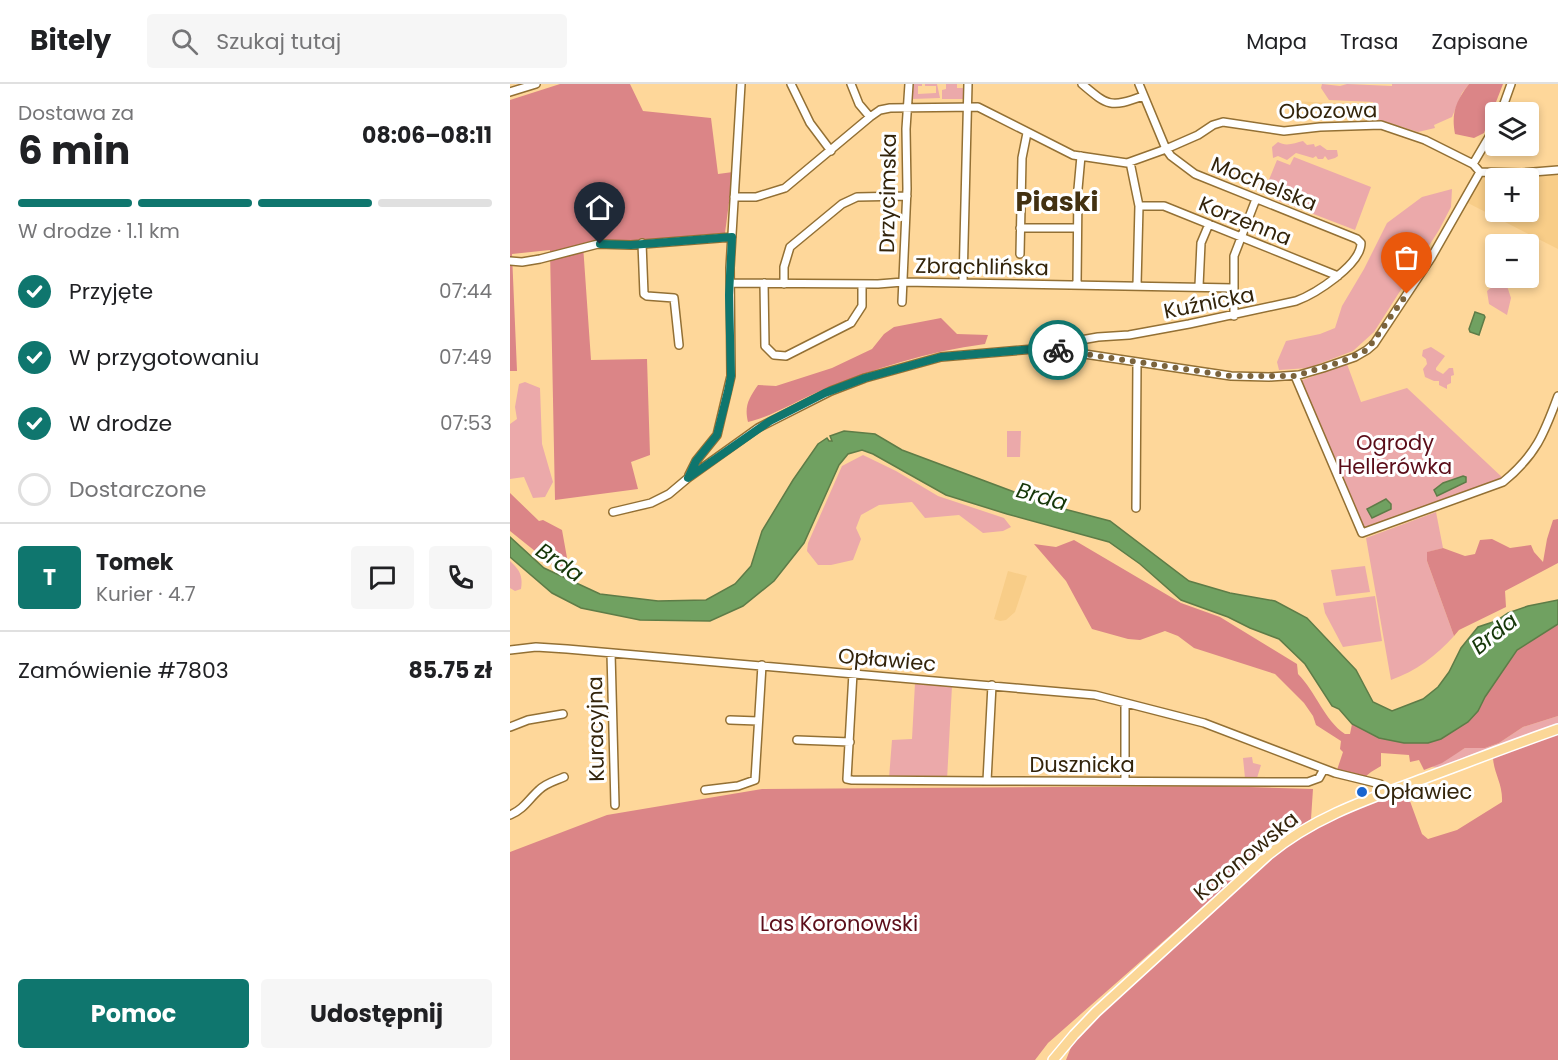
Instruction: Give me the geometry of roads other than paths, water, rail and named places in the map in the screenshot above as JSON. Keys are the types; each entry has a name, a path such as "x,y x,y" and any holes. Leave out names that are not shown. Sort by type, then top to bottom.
{"main road":[{"name":"Koronowska","path":"1053,1060 1096,1012 1277,848 1302,830 1327,816 1387,792 1558,729"}],"street":[{"path":"510,92 536,84"},
{"path":"688,478 696,461 717,435 731,376 729,295 741,84"},
{"path":"791,84 810,123 831,151"},
{"path":"851,84 860,104 870,117"},
{"name":"Drzycimska","path":"902,302 909,84"},
{"path":"963,283 968,84"},
{"path":"1082,84 1103,102 1114,104 1143,96"},
{"path":"1138,84 1166,149"},
{"path":"1505,102 1511,84"},
{"path":"734,197 756,197 784,189 880,110 907,107 978,107 1073,155 1130,162 1139,206 1137,285"},
{"name":"Obozowa","path":"1130,162 1166,149 1223,122 1284,131 1381,125 1410,133 1473,164 1480,172"},
{"path":"1020,254 1022,158 1027,133"},
{"path":"1473,164 1485,144"},
{"name":"Mochelska","path":"1166,149 1171,156 1195,174 1357,239"},
{"path":"1077,284 1081,156"},
{"path":"614,512 651,503 669,494 758,428 788,411 841,387 941,357 1034,349 1060,350 1231,376 1295,376 1341,362 1372,346 1431,258 1480,172 1522,173 1558,170"},
{"path":"784,284 784,267 790,247 842,204 857,197 907,196"},
{"path":"1234,316 1234,256 1256,199"},
{"name":"Korzenna","path":"1139,206 1164,206 1338,276"},
{"path":"1200,286 1201,243 1209,224"},
{"path":"1020,228 1077,228"},
{"path":"510,261 540,259 598,244 732,237"},
{"name":"Kuźnicka","path":"1034,349 1234,316 1300,299 1338,276 1352,262 1361,248 1361,243 1357,239"},
{"path":"642,243 644,294 674,298 680,345"},
{"name":"Zbrachlińska","path":"731,283 903,282 1233,288"},
{"path":"764,283 765,346 774,355 781,356 801,349 851,323 862,306 862,284"},
{"path":"1136,508 1137,362"},
{"path":"1295,376 1362,533 1503,482 1518,470 1538,446 1558,396"},
{"name":"Opławiec","path":"510,650 544,647 1077,693 1204,723 1324,770 1380,784 1387,792"},
{"name":"Kuracyjna","path":"611,653 615,805"},
{"path":"705,790 738,786 755,780 762,665"},
{"path":"797,740 850,742 853,673"},
{"path":"987,781 992,685"},
{"path":"1125,703 1125,781"},
{"path":"510,727 528,720 563,714"},
{"path":"730,720 758,721"},
{"name":"Dusznicka","path":"850,742 847,779 887,782 1308,782 1319,778 1324,770"},
{"path":"510,815 526,806 540,789 564,777"}],"water":[{"path":"1475,312 1485,317 1479,335 1470,332 1469,329"},
{"name":"Brda","path":"844,431 875,434 902,450 1049,505 1110,521 1189,581 1230,593 1275,601 1307,618 1356,670 1373,702 1392,711 1423,699 1438,687 1449,672 1461,648 1478,627 1528,606 1558,600 1558,624 1517,650 1478,711 1468,722 1441,739 1428,743 1404,743 1379,738 1352,724 1339,709 1332,706 1305,664 1279,639 1181,600 1140,564 1109,542 946,495 862,450 848,454 839,465 804,543 774,581 743,606 710,621 640,620 581,608 552,593 510,557 510,537 544,568 600,594 658,601 706,600 735,584 751,566 762,531 793,480 818,444 827,438 832,441 830,436"},
{"path":"1466,477 1466,482 1437,496 1434,490 1443,483"},
{"path":"1386,499 1391,504 1391,509 1372,518 1367,509"}],"place":[{"name":"Opławiec","path":"1362,792"}],"district":[{"name":"Piaski","path":"1057,202"}],"park label":[{"name":"Ogrody Hellerówka","path":"1395,455"},
{"name":"Las Koronowski","path":"839,924"}]}
